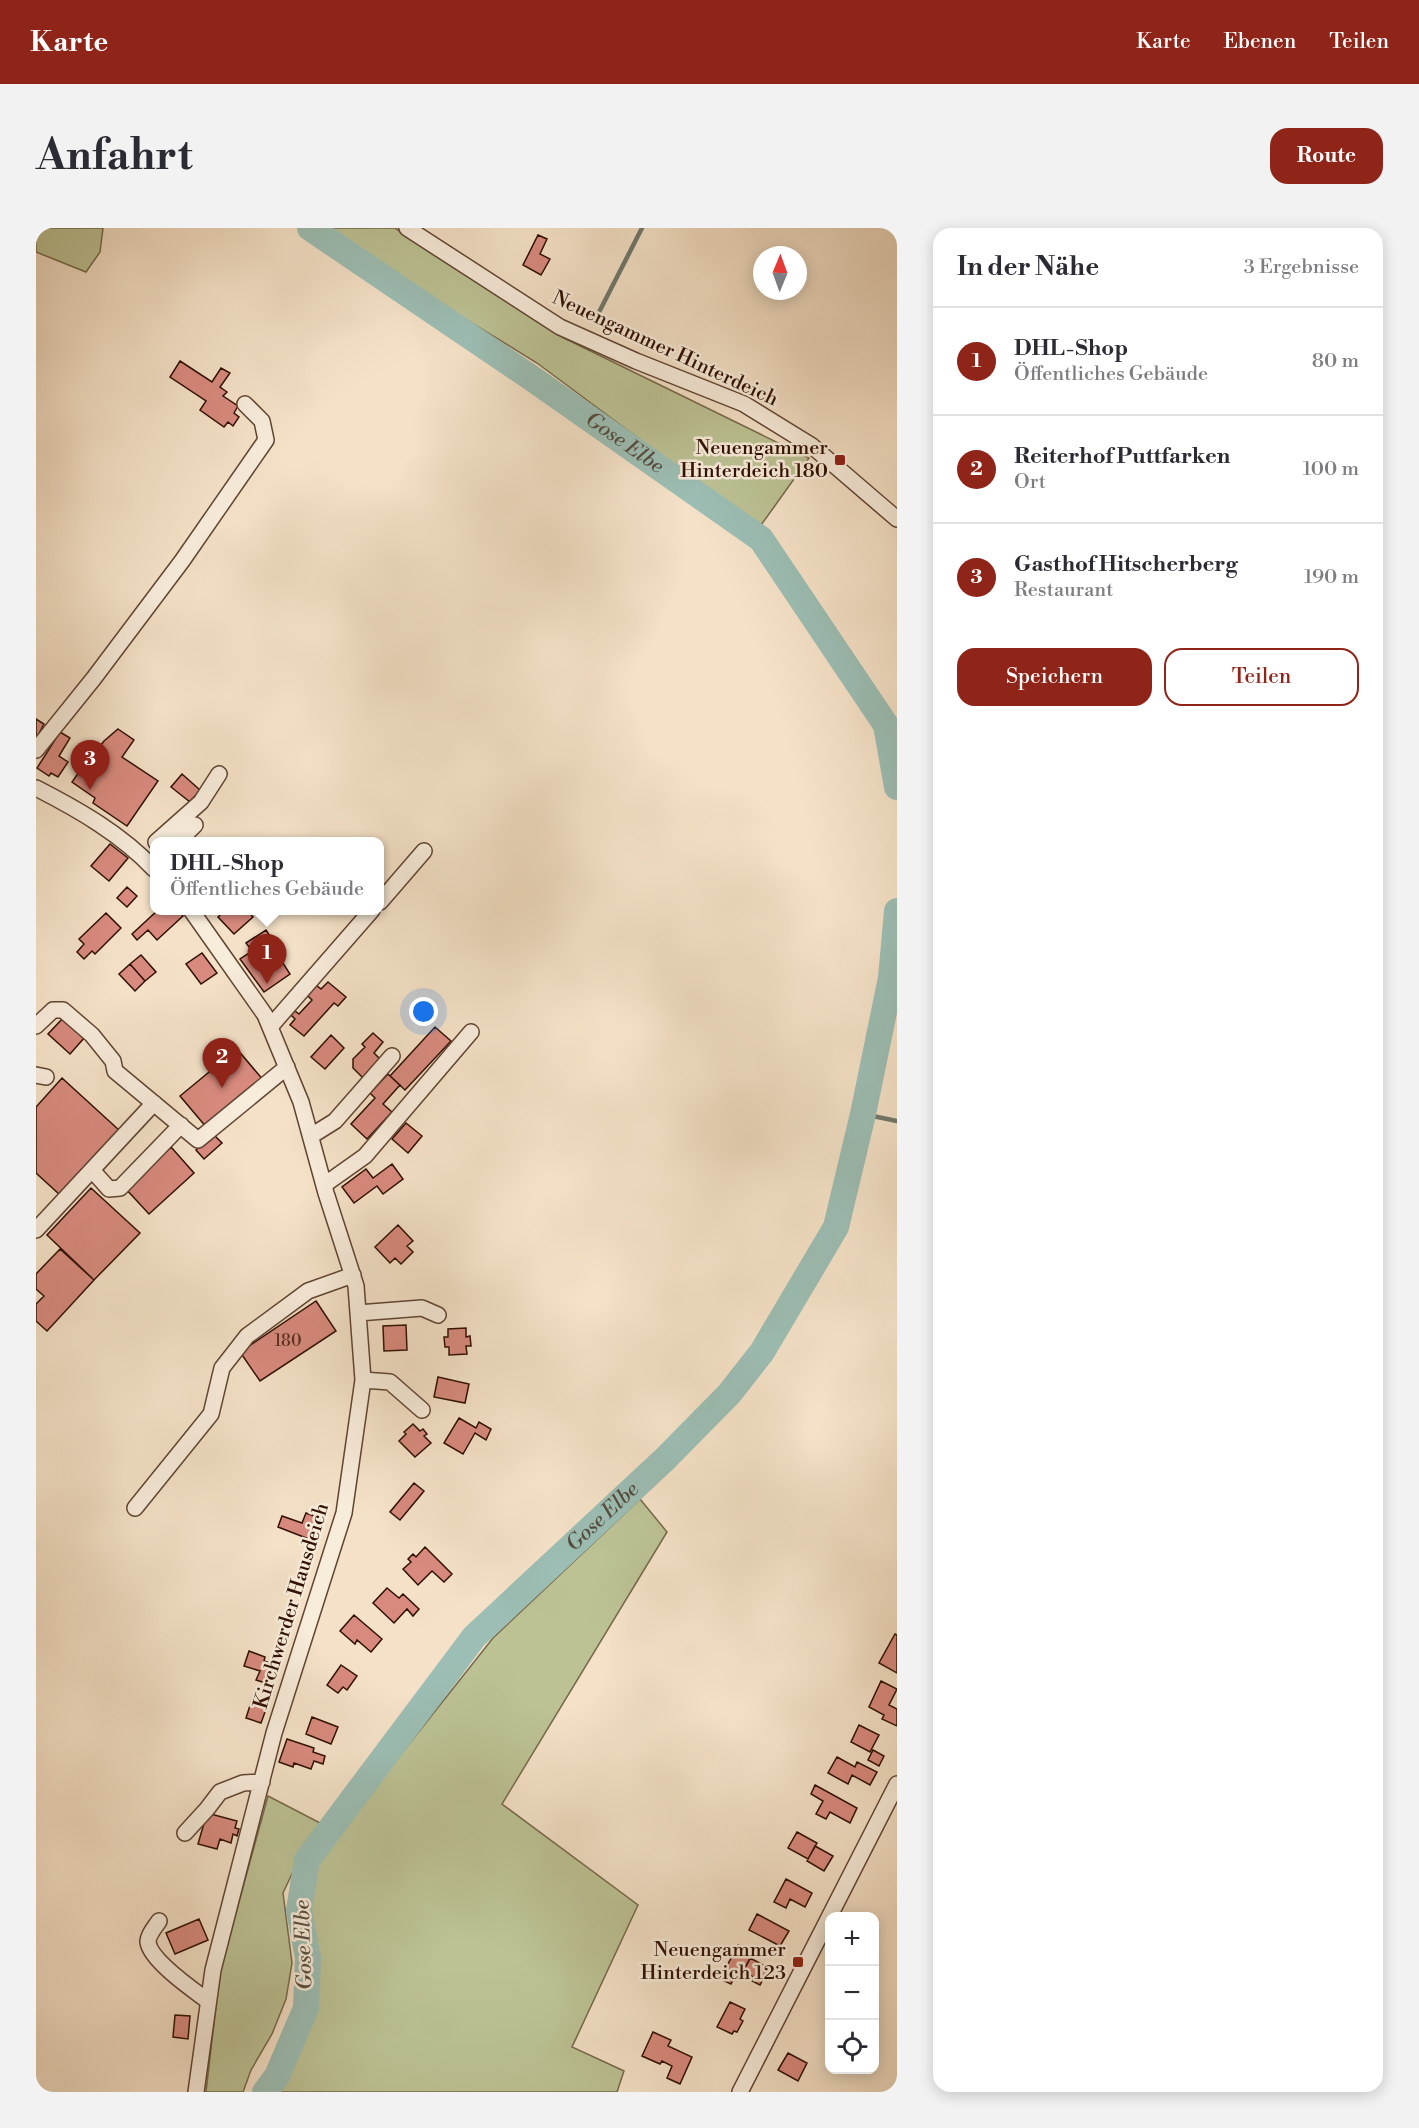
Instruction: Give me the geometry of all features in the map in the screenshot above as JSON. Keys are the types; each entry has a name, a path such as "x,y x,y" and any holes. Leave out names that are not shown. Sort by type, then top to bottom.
{"street":[{"name":"Neuengammer Hinterdeich","path":"406,228 560,327 636,361 744,404 812,446 897,519"},
{"path":"36,750 94,678 182,561 266,440 262,421 245,404"},
{"path":"161,837 201,802 219,774"},
{"path":"36,788 111,832 150,862"},
{"path":"183,837 195,825"},
{"path":"384,897 424,851"},
{"name":"Kirchwerder Hausdeich","path":"195,915 265,1014 301,1102 356,1286 363,1380 344,1513 274,1733 213,1970 196,2092"},
{"path":"270,1027 368,915"},
{"path":"36,1026 53,1010 63,1010 92,1035 113,1061 115,1071 198,1140 287,1067"},
{"path":"324,1185 365,1156 471,1032"},
{"path":"311,1136 335,1121 392,1056"},
{"path":"36,1230 154,1103"},
{"path":"92,1170 109,1189 120,1188 181,1125"},
{"path":"135,1508 211,1414 222,1368 247,1336 308,1291 352,1275"},
{"path":"358,1312 422,1308 438,1315"},
{"path":"363,1380 390,1382 422,1410"},
{"path":"185,1833 220,1792 243,1783 262,1782"},
{"path":"740,2092 897,1784"},
{"path":"159,1921 149,1936 150,1949 169,1970 208,2001"}],"green space":[{"path":"36,228 103,228 100,252 86,272 36,252"},
{"path":"317,228 395,228 564,338 809,458 759,528 537,363"},
{"path":"640,1499 667,1532 502,1804 638,1905 572,2047 624,2071 617,2092 272,2092 316,2001 316,1951 309,1909 314,1864 493,1638"},
{"path":"268,1796 326,1826 298,1861 283,1893 292,1963 286,1999 272,2034 251,2070 243,2092 206,2092 220,1971"}],"building":[{"path":"538,235 547,239 540,254 550,259 541,275 523,265"},
{"path":"180,361 212,382 221,368 230,373 220,387 227,392 223,396 238,406 234,413 239,417 233,426 228,422 224,427 200,410 206,401 170,377"},
{"path":"36,719 44,724 36,739"},
{"path":"118,729 134,740 122,757 158,781 127,826 93,803 95,798 72,782 93,752 95,753 104,741"},
{"path":"60,732 70,738 59,756 68,762 58,777 51,773 49,776 37,768"},
{"path":"182,774 200,790 190,802 171,787"},
{"path":"110,844 128,858 109,881 91,866"},
{"path":"127,887 137,896 127,907 117,898"},
{"path":"106,913 121,928 95,954 92,951 84,959 77,952 84,944 79,939"},
{"path":"153,915 183,916 157,940 148,930 137,940 132,934"},
{"path":"220,915 251,915 253,917 234,934 218,917"},
{"path":"266,930 275,944 263,952 268,959 263,962 268,969 281,960 290,974 264,992 240,959 252,951 246,943"},
{"path":"202,953 217,973 201,984 186,964"},
{"path":"141,955 156,972 145,981 130,964"},
{"path":"130,964 145,981 135,991 119,974"},
{"path":"328,982 346,997 338,1006 334,1003 304,1036 290,1025 295,1019 291,1015 295,1011 299,1014 312,1000 307,995 316,985 321,989"},
{"path":"64,1017 85,1037 70,1054 48,1034"},
{"path":"435,1027 451,1041 405,1090 390,1076"},
{"path":"373,1033 383,1042 374,1053 381,1060 363,1078 353,1068 353,1059 365,1047 362,1044"},
{"path":"331,1035 344,1048 325,1069 311,1057"},
{"path":"237,1049 264,1081 207,1128 180,1096"},
{"path":"388,1074 400,1085 383,1104 392,1112 367,1139 351,1124 375,1098 370,1093"},
{"path":"62,1078 120,1131 60,1195 36,1173 36,1107"},
{"path":"406,1123 422,1136 408,1153 392,1139"},
{"path":"214,1135 222,1143 204,1159 196,1150"},
{"path":"171,1147 194,1173 149,1214 125,1188"},
{"path":"392,1164 403,1179 383,1194 377,1186 354,1203 342,1187 366,1169 373,1178"},
{"path":"91,1188 140,1233 94,1280 47,1235"},
{"path":"398,1225 413,1241 407,1246 413,1252 401,1264 395,1258 390,1263 375,1247"},
{"path":"60,1249 94,1280 47,1331 36,1321 36,1304 44,1296 36,1289 36,1274"},
{"path":"316,1301 336,1331 260,1381 240,1352"},
{"path":"406,1325 407,1350 384,1351 383,1326"},
{"path":"466,1328 466,1337 470,1336 471,1346 466,1346 467,1354 449,1355 449,1347 445,1347 444,1337 448,1337 448,1329"},
{"path":"438,1377 469,1384 465,1403 434,1397"},
{"path":"459,1418 476,1428 479,1422 491,1429 486,1440 475,1433 463,1454 444,1443"},
{"path":"413,1424 420,1431 423,1429 427,1434 424,1436 431,1443 415,1457 399,1441 406,1434 404,1432"},
{"path":"414,1483 424,1491 400,1520 390,1512"},
{"path":"306,1513 322,1519 314,1541 278,1527 282,1516 302,1523"},
{"path":"425,1547 452,1574 444,1582 432,1571 418,1585 403,1569 411,1562 408,1559 413,1554 416,1557"},
{"path":"387,1588 399,1598 403,1594 419,1609 413,1616 407,1609 394,1623 373,1603"},
{"path":"354,1615 382,1639 371,1652 357,1640 355,1644 340,1631"},
{"path":"895,1634 897,1635 897,1673 879,1663"},
{"path":"249,1651 265,1657 264,1661 279,1666 272,1685 256,1680 260,1671 244,1666"},
{"path":"341,1665 357,1676 347,1690 343,1687 338,1693 327,1685"},
{"path":"881,1681 897,1689 889,1705 897,1709 897,1726 882,1719 884,1715 869,1707"},
{"path":"253,1696 269,1701 261,1723 246,1718"},
{"path":"312,1717 338,1727 331,1744 306,1734"},
{"path":"859,1725 879,1735 870,1752 851,1742"},
{"path":"287,1739 314,1748 313,1752 325,1756 323,1764 314,1761 311,1769 294,1763 293,1767 279,1762"},
{"path":"873,1750 884,1756 879,1766 868,1760"},
{"path":"837,1757 855,1767 857,1762 877,1772 870,1785 852,1775 848,1784 828,1773"},
{"path":"815,1785 857,1808 850,1823 830,1812 826,1819 816,1814 823,1801 811,1794"},
{"path":"207,1813 237,1821 235,1828 239,1829 237,1836 233,1834 231,1843 220,1839 217,1849 198,1844"},
{"path":"797,1832 817,1843 808,1859 788,1848"},
{"path":"815,1846 833,1856 824,1871 807,1861"},
{"path":"786,1879 812,1893 805,1907 790,1899 786,1908 774,1902"},
{"path":"757,1914 789,1931 780,1946 749,1930"},
{"path":"199,1919 208,1940 175,1954 166,1933"},
{"path":"738,1945 753,1953 743,1972 739,1969 731,1984 720,1979"},
{"path":"750,1958 769,1968 760,1985 752,1981 754,1977 743,1972"},
{"path":"730,2002 745,2009 740,2019 743,2021 737,2032 734,2031 732,2034 717,2027"},
{"path":"175,2015 190,2016 188,2039 173,2037"},
{"path":"653,2032 671,2040 668,2046 692,2057 680,2084 667,2078 672,2066 662,2061 660,2064 642,2056"},
{"path":"788,2053 807,2063 798,2081 778,2070"}],"waterway":[{"name":"Gose Elbe","path":"310,228 530,377 761,539 886,725 897,787"},
{"path":"594,322 642,228"},
{"name":"Gose Elbe","path":"265,2092 277,2076 306,2008 308,1958 299,1910 307,1860 474,1637 665,1459 729,1394 762,1352 836,1227 863,1114 891,978 897,911"},
{"path":"863,1114 897,1121"}],"place":[{"name":"Neuengammer Hinterdeich 180","path":"840,460"},
{"name":"Gasthof Hitscherberg","path":"90,790"},
{"name":"DHL-Shop","path":"267,984"},
{"name":"Reiterhof Puttfarken","path":"222,1088"},
{"name":"Neuengammer Hinterdeich 123","path":"798,1962"}]}
